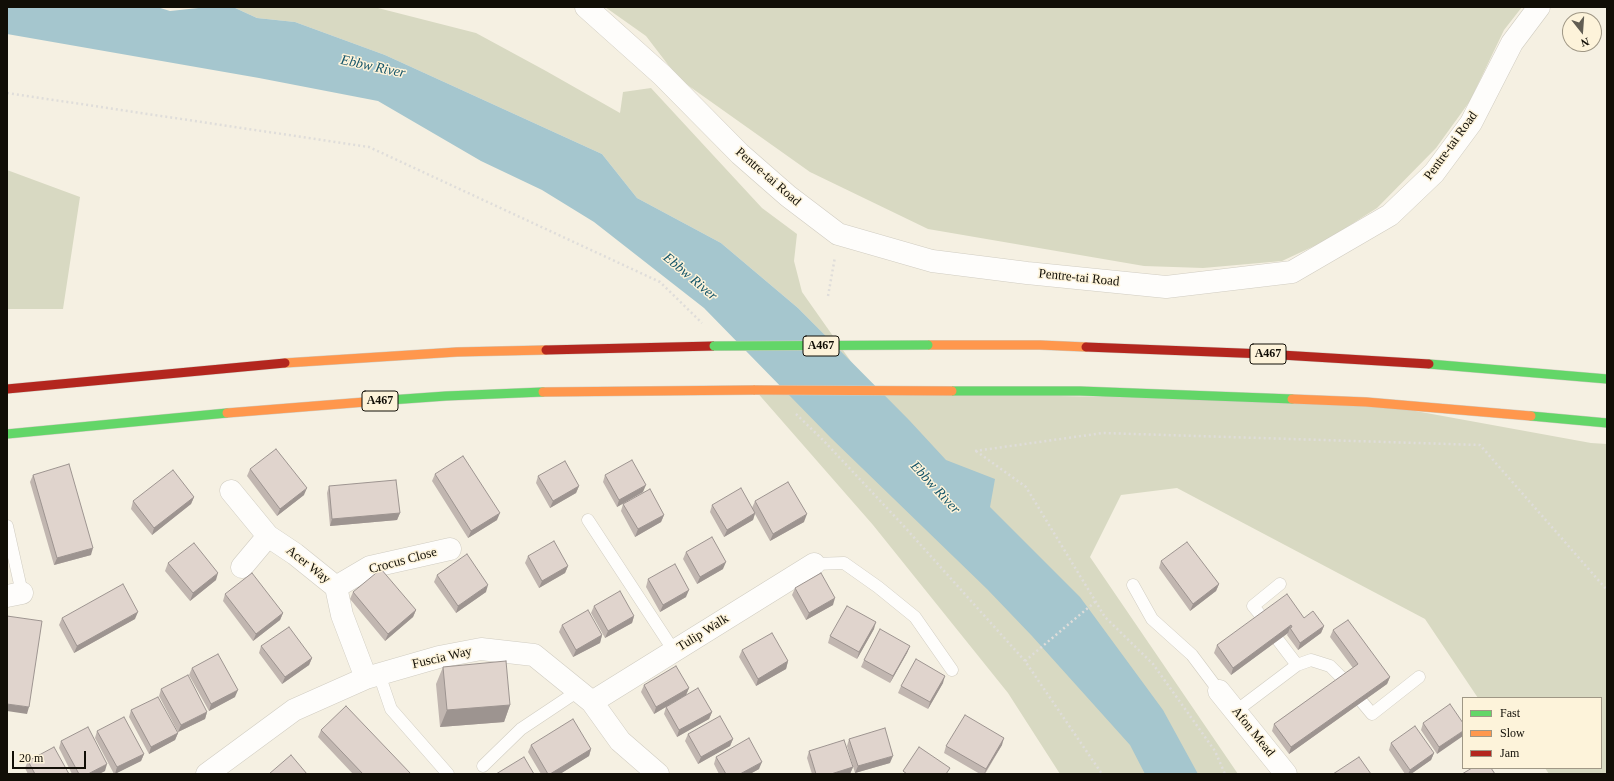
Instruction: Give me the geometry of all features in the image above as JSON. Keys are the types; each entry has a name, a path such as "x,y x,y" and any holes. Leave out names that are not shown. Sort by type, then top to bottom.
{"main road":[{"name":"A467","path":"7,389 305,361 442,353 714,346 1040,345 1265,354 1445,365 1607,379"},
{"name":"A467","path":"7,434 172,417 446,396 566,391 1080,391 1358,402 1607,423"}],"street":[{"name":"Pentre-tai Road","path":"586,7 662,75 740,154 788,196 838,234 932,261 1027,273 1166,287 1292,272 1390,215 1434,173 1471,123 1512,43 1539,7"},
{"name":"Acer Way","path":"231,491 268,536 295,554 336,587 342,616 373,676"},
{"path":"242,567 268,536"},
{"name":"Crocus Close","path":"336,587 370,567 450,549"},
{"name":"Tulip Walk","path":"585,697 674,651 814,564"},
{"name":"Fuscia Way","path":"207,774 294,710 373,676 440,657 481,649 534,655 585,697 620,740 658,774"},
{"name":"Afon Mead","path":"1219,691 1286,774"}],"lane":[{"path":"588,520 674,651"},
{"path":"7,526 14,595"},
{"path":"814,564 844,563 878,587 915,617 952,670"},
{"path":"1262,617 1253,606 1280,584"},
{"path":"1133,585 1152,619 1192,656 1219,691"},
{"path":"1278,640 1297,665"},
{"path":"1236,711 1297,665 1311,660 1330,666 1344,680"},
{"path":"373,676 391,709 448,774"},
{"path":"1362,702 1372,714 1420,677"},
{"path":"482,766 521,729 585,697"}],"path":[{"path":"7,93 369,146 660,282 705,325"},
{"path":"828,296 838,234"},
{"path":"795,413 823,440 901,523 1026,661 1102,774"},
{"path":"1225,774 1215,751 1154,664 1105,617 1026,487 975,451 1103,433 1480,445 1607,590"},
{"path":"1026,661 1095,602"}],"green space":[{"path":"233,7 374,7 476,33 620,113 623,92 651,88 762,208 797,234 794,261 802,292 852,363 798,308 721,243 637,198 602,154 385,55 295,22 257,18"},
{"path":"605,7 1522,7 1504,30 1470,101 1436,148 1377,208 1325,241 1282,261 1203,268 1144,266 928,229 810,172 679,79 646,36"},
{"path":"7,170 80,197 63,309 7,309"},
{"path":"755,390 1366,402 1591,443 1607,444 1607,774 1549,774 1546,769 1602,769 1602,697 1477,697 1425,619 1177,488 1121,495 1090,557 1238,774 1060,774 1008,693 873,525"}],"water":[{"name":"Ebbw River","path":"7,7 157,7 170,11 208,7 233,7 257,18 295,22 385,55 602,154 637,198 721,243 798,308 909,420 946,460 995,479 990,507 1080,597 1163,710 1198,774 1145,774 1130,745 1032,636 987,589 831,438 704,308 594,222 542,190 481,161 378,101 259,78 7,34"}],"building":[{"path":"276,449 307,488 280,509 250,469"},
{"path":"463,456 500,513 471,531 435,474"},
{"path":"632,460 646,485 619,500 605,475"},
{"path":"565,461 579,486 553,501 538,476"},
{"path":"69,464 93,548 57,558 33,475"},
{"path":"173,470 194,497 154,528 133,501"},
{"path":"396,480 400,513 332,519 329,486"},
{"path":"788,482 807,514 773,534 755,501"},
{"path":"741,488 755,513 727,530 712,505"},
{"path":"650,489 664,515 638,529 623,504"},
{"path":"712,537 726,562 700,577 686,552"},
{"path":"554,541 568,566 542,581 528,556"},
{"path":"1187,542 1219,584 1193,604 1161,561"},
{"path":"194,543 218,573 193,593 168,563"},
{"path":"467,554 488,585 458,606 437,575"},
{"path":"675,564 689,590 663,605 648,579"},
{"path":"381,569 416,610 388,634 353,592"},
{"path":"252,573 283,613 256,634 225,594"},
{"path":"821,573 835,598 809,613 795,588"},
{"path":"123,584 138,612 77,646 62,618"},
{"path":"620,591 634,616 608,631 594,606"},
{"path":"1287,594 1304,618 1313,611 1324,626 1300,643 1290,628 1292,627 1291,625 1233,668 1217,645"},
{"path":"847,606 876,622 859,652 830,636"},
{"path":"588,610 602,635 576,650 562,625"},
{"path":"7,616 42,621 29,707 7,704"},
{"path":"1348,620 1390,677 1291,747 1274,724 1358,664 1333,630"},
{"path":"289,627 312,658 285,677 261,646"},
{"path":"880,629 910,646 893,676 864,660"},
{"path":"772,633 788,661 758,679 742,650"},
{"path":"218,654 238,690 211,704 192,668"},
{"path":"916,659 945,676 930,702 901,686"},
{"path":"506,661 510,705 447,710 443,667"},
{"path":"676,666 689,688 656,707 644,685"},
{"path":"188,675 207,712 181,725 161,689"},
{"path":"698,688 712,712 679,730 666,707"},
{"path":"158,697 178,733 151,747 131,710"},
{"path":"1450,704 1462,722 1462,732 1439,747 1423,723"},
{"path":"346,706 411,774 363,774 321,730"},
{"path":"965,715 1004,738 986,769 946,746"},
{"path":"720,716 733,739 701,757 688,734"},
{"path":"124,717 144,754 117,767 97,731"},
{"path":"573,719 591,749 548,774 531,745"},
{"path":"1415,726 1434,753 1410,770 1391,743"},
{"path":"88,727 107,764 88,774 79,774 61,741"},
{"path":"885,728 893,756 858,766 849,739"},
{"path":"749,738 762,762 740,774 726,774 716,757"},
{"path":"844,740 853,767 831,774 816,774 809,751"},
{"path":"54,747 69,774 35,774 28,761"},
{"path":"919,747 950,768 946,774 907,774 903,771"},
{"path":"291,755 307,774 269,774"},
{"path":"524,757 534,774 496,774"},
{"path":"1359,757 1371,774 1333,774"},
{"path":"1470,769 1492,769 1495,774 1462,774"}],"traffic: fast":[{"path":"714,346 928,345"},
{"path":"1429,364 1607,379"},
{"path":"952,391 1080,391 1292,399"},
{"path":"390,400 543,392"},
{"path":"7,434 227,413"},
{"path":"1531,416 1607,423"}],"traffic: slow":[{"path":"928,345 1040,345 1086,347"},
{"path":"285,363 457,352 546,350"},
{"path":"543,392 755,390"},
{"path":"755,390 952,391"},
{"path":"1292,399 1366,402 1531,416"},
{"path":"227,413 390,400"}],"traffic: jam":[{"path":"546,350 714,346"},
{"path":"1086,347 1265,354 1429,364"},
{"path":"7,389 285,363"}]}
